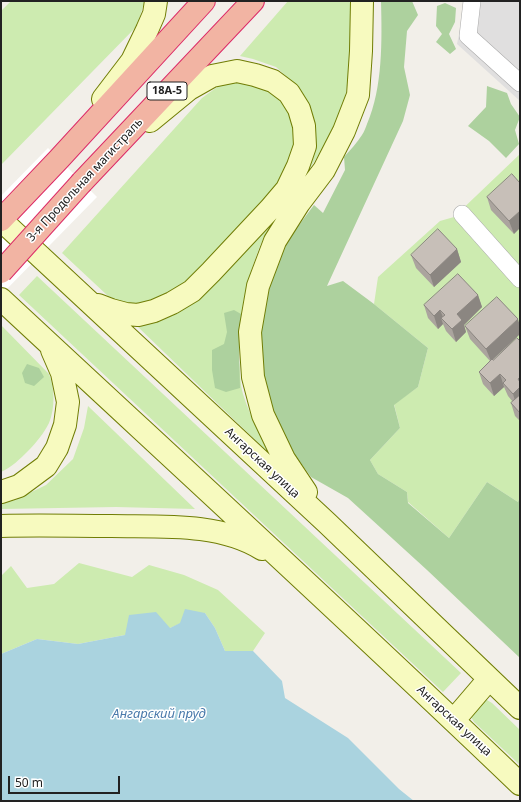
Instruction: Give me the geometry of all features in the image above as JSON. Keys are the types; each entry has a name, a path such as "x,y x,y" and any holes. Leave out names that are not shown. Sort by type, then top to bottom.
{"highway":[{"name":"18А-5","path":"1,220 204,1"},
{"name":"3-я Продольная магистраль","path":"1,272 82,182 253,1"}],"main road":[{"path":"59,159 132,61 154,14 156,1"},
{"path":"327,523 284,459 263,414 253,377 250,332 258,286 275,241 299,204 324,170 344,131 358,95 362,1"},
{"path":"79,292 95,304 126,314 138,315 154,311 172,303 192,291 270,209 286,189 298,166 304,146 304,126 300,109 289,93 273,81 237,71 212,76 189,89 147,123 82,182"},
{"name":"Ангарская улица","path":"1,220 327,523 520,708"},
{"name":"Ангарская улица","path":"1,299 454,720 520,784"},
{"path":"1,492 19,486 46,466 58,448 65,425 68,402 62,373 49,344"},
{"path":"1,526 122,526 200,529 232,536 254,544 289,566"},
{"path":"454,720 489,679"}],"street":[{"path":"472,1 468,36 520,83"},
{"path":"462,214 520,279"}],"shaded area":[{"path":"466,1 520,1 520,101 457,44"}],"green space":[{"path":"11,1 144,1 144,3 137,26 1,165 1,11"},
{"path":"288,1 351,1 351,32 348,82 341,113 335,128 304,177 264,236 251,270 242,308 239,334 239,361 242,390 257,429 277,461 138,327 163,320 185,308 295,190 297,86 276,67 240,56"},
{"path":"381,1 412,1 418,15 407,31 404,67 410,95 403,121 327,286 343,281 428,348 418,387 394,405 400,428 370,460 378,474 407,492 408,503 449,538 487,482 518,502 520,496 520,658 348,498 311,477 281,433 269,399 260,354 261,306 275,261 290,237 314,205 323,213 345,170 344,157 356,144 366,127 372,110 379,79"},
{"path":"445,3 456,8 455,22 449,34 456,49 450,54 436,42 442,34 436,26 437,6"},
{"path":"240,81 258,85 275,95 286,105 293,118 298,142 285,175 238,231 169,296 142,305 119,302 108,296 62,253 202,98 220,85"},
{"path":"487,86 507,93 511,104 520,117 515,130 519,144 506,158 489,141 468,126 486,107"},
{"path":"520,154 520,496 518,502 487,482 449,538 408,502 407,492 378,474 370,460 400,428 394,404 418,387 428,348 374,304 378,277 440,221 454,217"},
{"path":"37,276 461,673 443,692 19,295"},
{"path":"234,310 241,314 239,349 240,388 226,392 215,388 212,370 212,350 224,344 227,332 224,313"},
{"path":"1,325 49,374 54,398 49,423 37,441 19,460 1,472"},
{"path":"27,364 39,368 44,377 34,386 25,383 22,373"},
{"path":"88,406 195,509 116,507 1,509 1,502 15,500 46,485 73,459 84,428"},
{"path":"79,563 132,577 149,565 184,575 218,590 265,633 253,651 225,651 215,628 205,613 170,628 78,644 37,639 1,654 1,576 11,566 27,588 54,584"},
{"path":"481,700 487,700 492,703 520,730 520,765 474,722 471,717"}],"water":[{"name":"Ангарский пруд","path":"185,609 205,613 215,628 225,651 253,651 282,681 285,698 348,738 399,789 414,801 1,801 1,654 37,639 78,644 125,635 129,615 156,612 170,628 180,623"}],"pier":[{"path":"48,148 97,197 1,295 1,196"}],"building":[{"path":"512,174 520,183 520,211 509,221 487,197"},
{"path":"438,229 457,249 430,275 411,255"},
{"path":"458,274 478,295 457,314 462,320 452,329 441,318 445,315 440,310 434,316 424,305"},
{"path":"497,297 518,319 486,349 465,326"},
{"path":"517,338 520,341 520,377 518,379 520,382 520,387 513,394 503,383 506,380 500,374 490,383 479,372"},
{"path":"520,395 520,413 511,403"}]}
